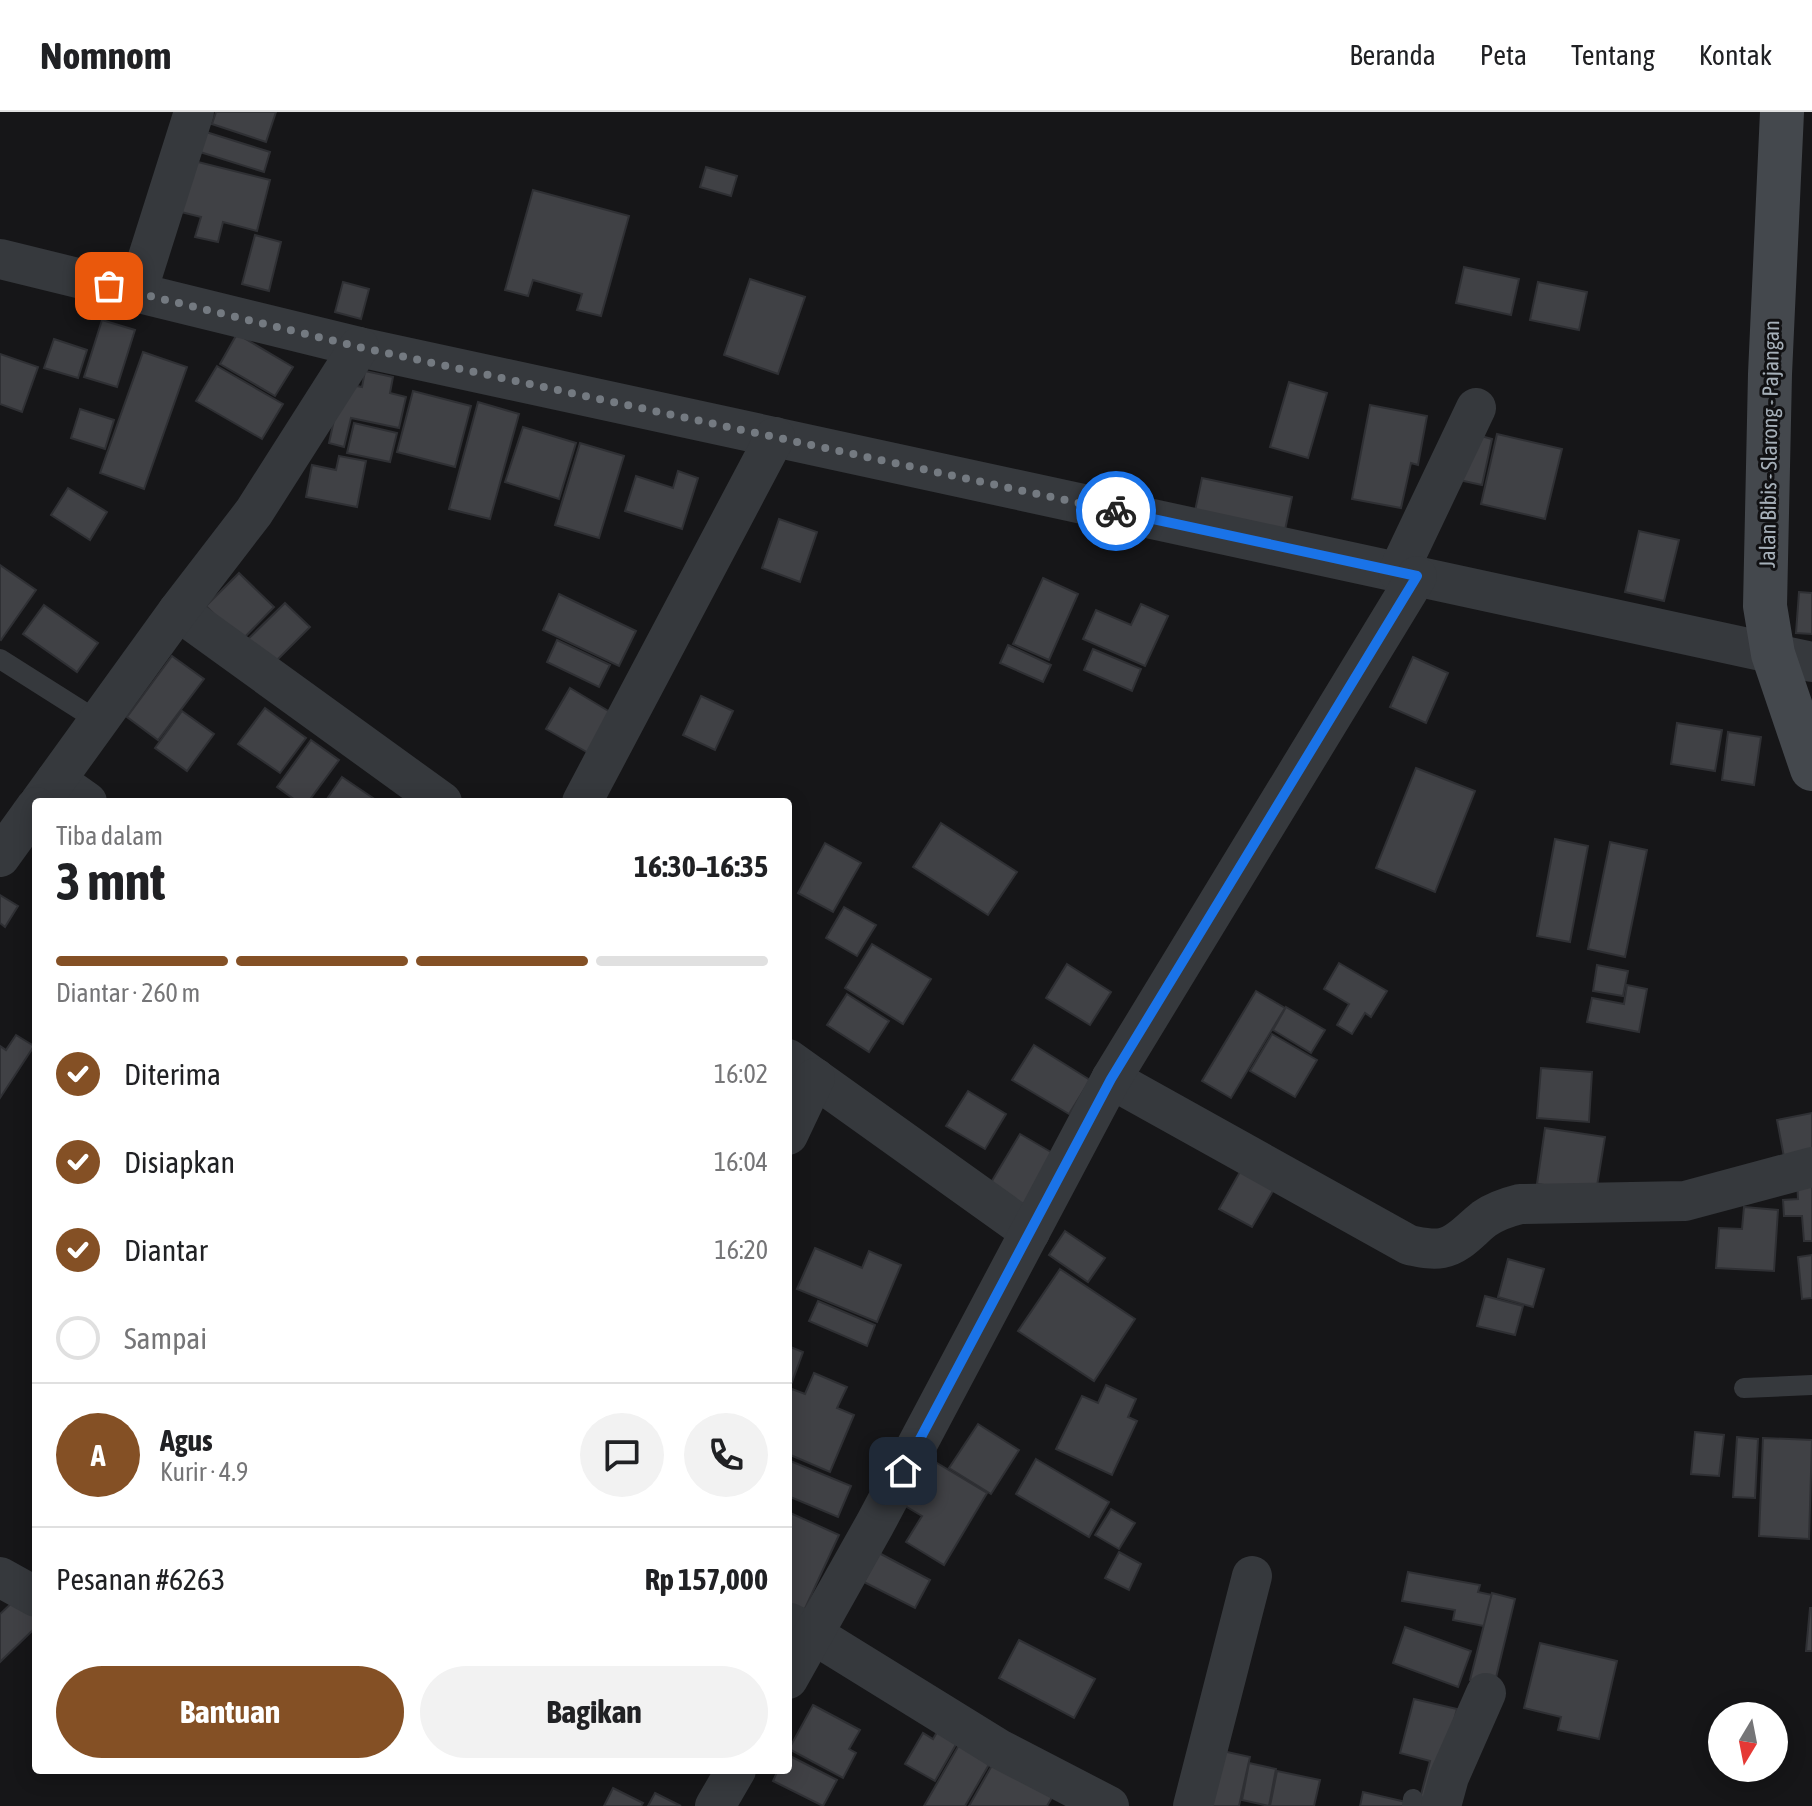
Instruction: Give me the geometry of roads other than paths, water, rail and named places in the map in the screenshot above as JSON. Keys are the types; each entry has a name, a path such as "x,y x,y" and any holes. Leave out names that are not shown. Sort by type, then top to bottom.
{"main road":[{"name":"Jalan Bibis - Slarong - Pajangan","path":"1782,112 1770,374 1765,606 1793,658 1812,769"}],"street":[{"path":"137,292 194,112"},
{"path":"0,259 359,347 1793,658"},
{"path":"54,798 98,721 254,512 359,347"},
{"path":"792,1663 801,1628 1030,1232 1111,1079 1407,574 1476,408"},
{"path":"584,798 775,437"},
{"path":"178,611 436,798"},
{"path":"0,857 32,822"},
{"path":"792,1116 802,1068 1030,1232"},
{"path":"1111,1079 1409,1245 1429,1249 1443,1248 1457,1242 1487,1217 1508,1207 1685,1201 1812,1167"},
{"path":"1193,1806 1252,1576"},
{"path":"0,1577 32,1595"},
{"path":"801,1628 999,1749 1109,1806"},
{"path":"1422,1804 1449,1777 1486,1693"},
{"path":"715,1806 734,1774"}],"lane":[{"path":"0,659 98,721"},
{"path":"1744,1388 1812,1385"}]}
